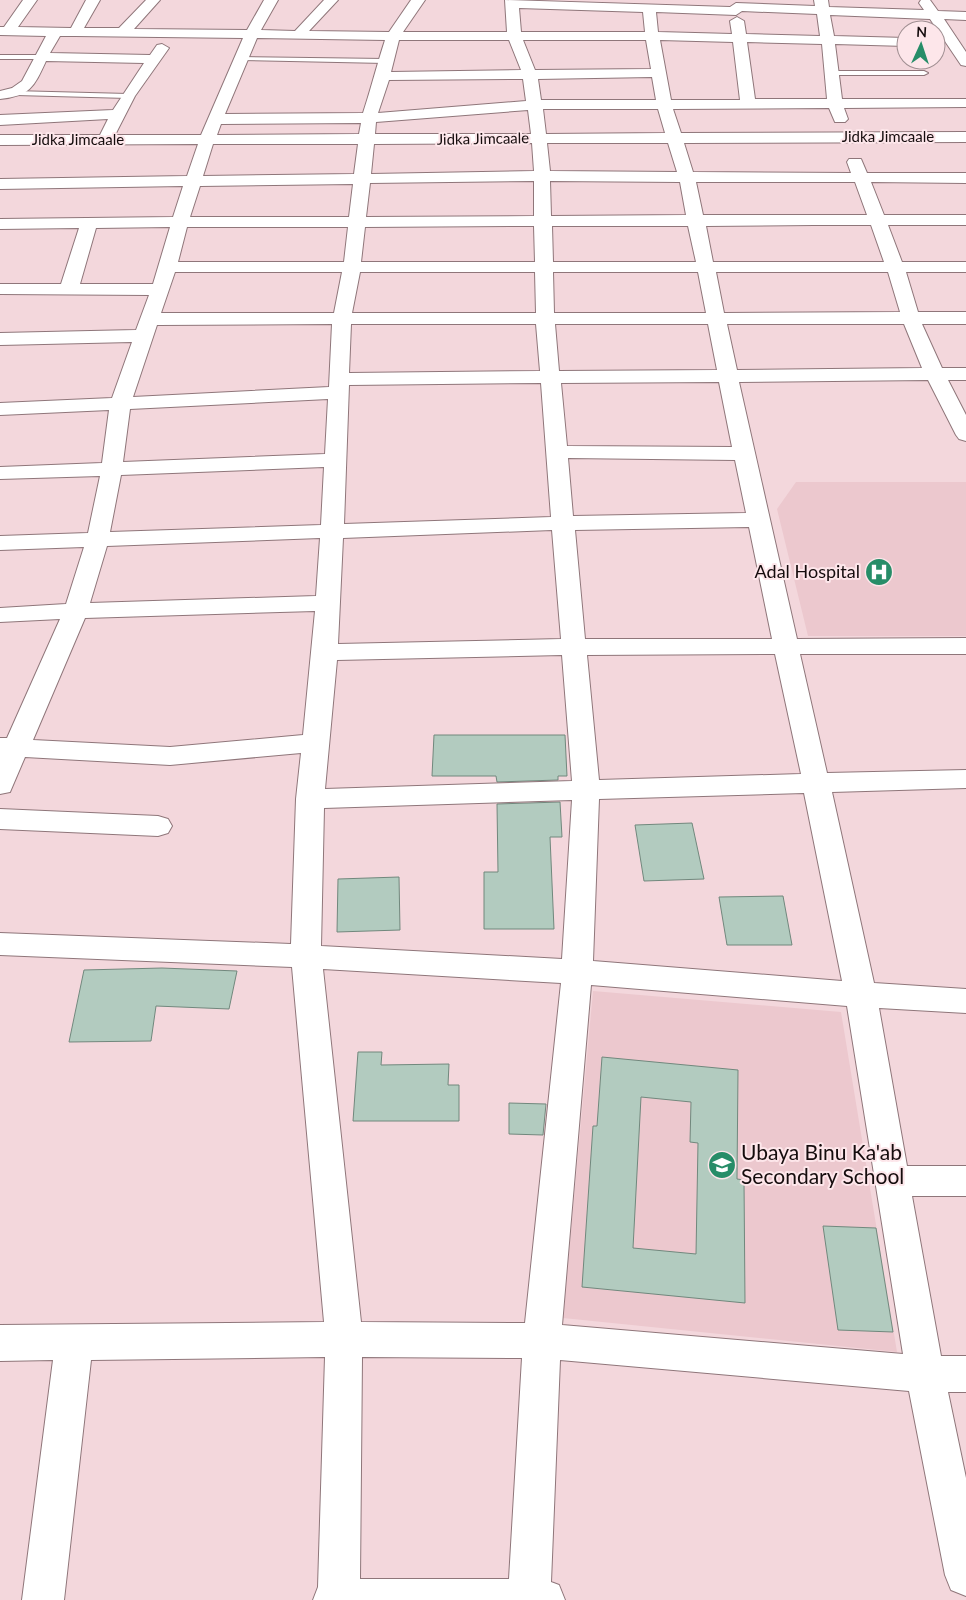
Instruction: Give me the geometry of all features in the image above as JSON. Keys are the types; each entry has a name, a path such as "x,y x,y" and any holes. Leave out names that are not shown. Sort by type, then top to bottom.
{"street":[{"path":"4,31 30,0"},
{"path":"75,32 93,0"},
{"path":"123,32 153,0"},
{"path":"0,784 8,748 76,610 98,538 112,468 120,405 168,267 180,221 207,139 252,34 271,0"},
{"path":"298,35 331,0"},
{"path":"339,1600 344,1339 306,956 310,799 325,652 342,319 358,222 361,179 369,118 393,36 418,0"},
{"path":"924,0 934,15 960,44 966,62"},
{"path":"528,1600 542,1341 577,972 586,789 572,647 545,319 545,266 539,138 530,74 514,36 512,2 736,6 822,5 966,16"},
{"path":"640,5 652,36 664,104 687,177 717,318 727,376 861,996 925,1374 966,1575"},
{"path":"822,5 835,103 845,137 895,266 911,319 935,375 966,436"},
{"path":"736,6 748,103"},
{"path":"4,31 393,36 652,36 896,42"},
{"path":"0,95 26,88 56,32"},
{"path":"105,140 128,96 173,32"},
{"path":"946,43 960,44"},
{"path":"41,57 154,59"},
{"path":"384,69 530,74 658,73"},
{"path":"215,118 369,118 535,105 966,103"},
{"path":"0,120 118,114"},
{"name":"Jidka Jimcaale","path":"0,140 966,137"},
{"path":"0,184 542,176 966,178"},
{"path":"0,224 180,221 966,220"},
{"path":"69,289 89,222"},
{"path":"168,267 966,267"},
{"path":"0,289 160,290"},
{"path":"0,339 146,328 342,319 966,318"},
{"path":"0,409 120,405 338,386 551,376 966,374"},
{"path":"557,452 744,454"},
{"path":"0,473 335,460"},
{"path":"0,542 563,523 758,520"},
{"path":"0,615 76,610 327,603"},
{"path":"325,652 572,647 966,646"},
{"path":"8,748 170,756 316,743"},
{"path":"310,799 586,789 966,779"},
{"path":"0,819 158,826"},
{"path":"0,944 306,956 577,972 861,996 966,1001"},
{"path":"893,1181 966,1182"},
{"path":"0,1343 344,1339 542,1341 925,1374 966,1374"},
{"path":"43,1600 74,1341"},
{"path":"334,1600 544,1600"}],"lane":[{"path":"0,57 41,57"},
{"path":"241,59 384,69"},
{"path":"832,73 924,73"},
{"path":"16,92 128,96"}],"shaded area":[{"name":"Adal Hospital","path":"796,482 966,482 966,636 808,636 777,509"},
{"name":"Ubaya Binu Ka'ab Secondary School","path":"593,991 841,1012 897,1352 563,1318"}],"building":[{"path":"434,735 565,735 567,776 558,776 558,780 497,782 496,776 432,776"},
{"path":"560,802 562,837 550,837 554,929 484,929 484,872 498,872 497,804"},
{"path":"692,823 704,879 644,881 635,825"},
{"path":"399,877 400,930 337,932 338,879"},
{"path":"783,896 792,945 727,945 719,897"},
{"path":"162,968 237,971 229,1009 156,1006 151,1041 69,1042 84,970"},
{"path":"358,1052 382,1052 381,1065 449,1064 448,1085 459,1085 459,1121 353,1121"},
{"path":"602,1057 738,1070 737,1179 744,1180 745,1303 582,1287 593,1126 597,1126","holes":["641,1097 691,1102 690,1142 698,1143 696,1254 633,1248"]},
{"path":"509,1103 546,1104 543,1135 509,1134"},
{"path":"823,1226 876,1228 893,1332 838,1330"}],"place":[{"name":"Adal Hospital","path":"879,572"},
{"name":"Ubaya Binu Ka'ab Secondary School","path":"722,1165"}]}
